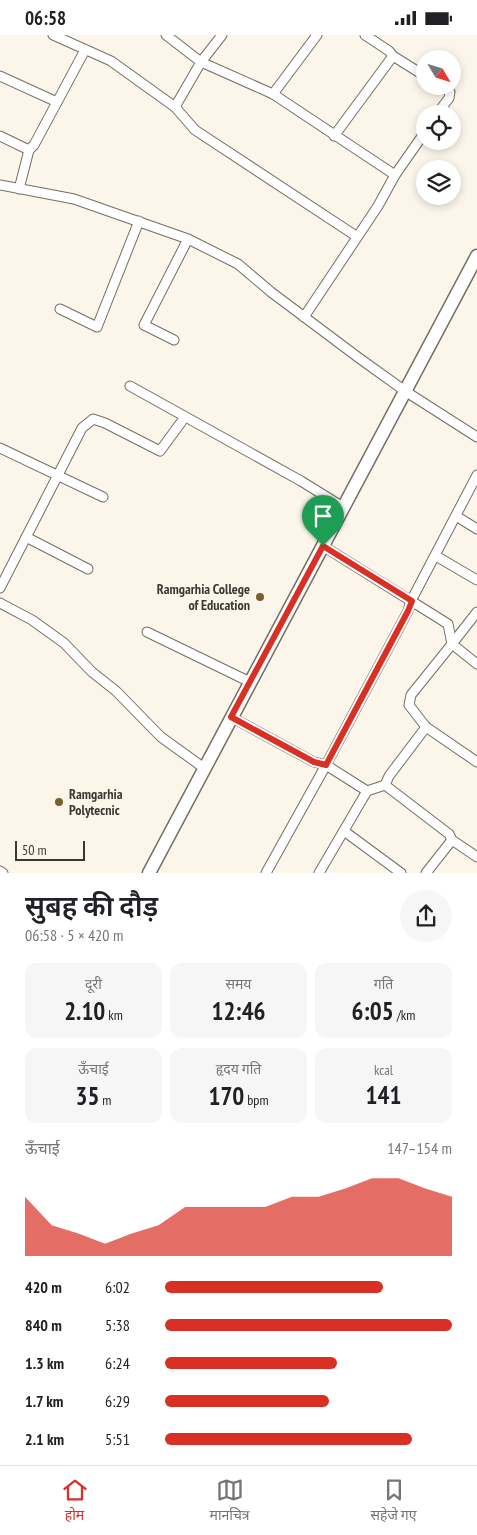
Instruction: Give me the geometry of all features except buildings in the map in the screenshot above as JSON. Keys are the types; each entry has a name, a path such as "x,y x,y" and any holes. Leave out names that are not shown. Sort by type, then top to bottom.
{"main road":[{"path":"150,872 477,257"}],"street":[{"path":"53,35 111,61 175,107 195,130 356,236"},
{"path":"166,35 201,62 273,94 395,175"},
{"path":"175,107 201,62 222,35"},
{"path":"273,94 317,35"},
{"path":"365,35 416,70"},
{"path":"19,189 29,150 34,145 85,50"},
{"path":"334,135 393,56"},
{"path":"0,76 57,102"},
{"path":"0,136 29,150"},
{"path":"304,317 356,236 378,206 395,175 416,144"},
{"path":"0,186 74,199 188,239 238,264 271,292 405,391 477,437"},
{"path":"60,309 97,327 139,221"},
{"path":"174,339 144,325 188,239"},
{"path":"130,387 301,481 343,507"},
{"path":"0,588 82,428 92,419 105,423 160,451 185,417"},
{"path":"0,448 103,497"},
{"path":"266,873 408,611 477,475"},
{"path":"456,516 477,529"},
{"path":"26,537 88,569"},
{"path":"323,546 448,624 452,644 477,663"},
{"path":"436,556 477,580"},
{"path":"0,603 32,620 64,643 92,672 116,691 160,737 204,768"},
{"path":"477,612 411,695 409,705 426,727 477,762"},
{"path":"146,632 250,683"},
{"path":"231,717 314,762 326,765 367,791"},
{"path":"319,873 367,791 385,785 389,776 426,727"},
{"path":"385,785 449,835 452,840 477,857"},
{"path":"344,831 401,873"},
{"path":"426,873 452,840"}],"place":[{"name":"Ramgarhia College of Education","path":"260,597"},
{"name":"Ramgarhia Polytecnic","path":"59,802"}],"route":[{"path":"323,546 412,601 326,765 314,762 231,717 323,546"}]}
